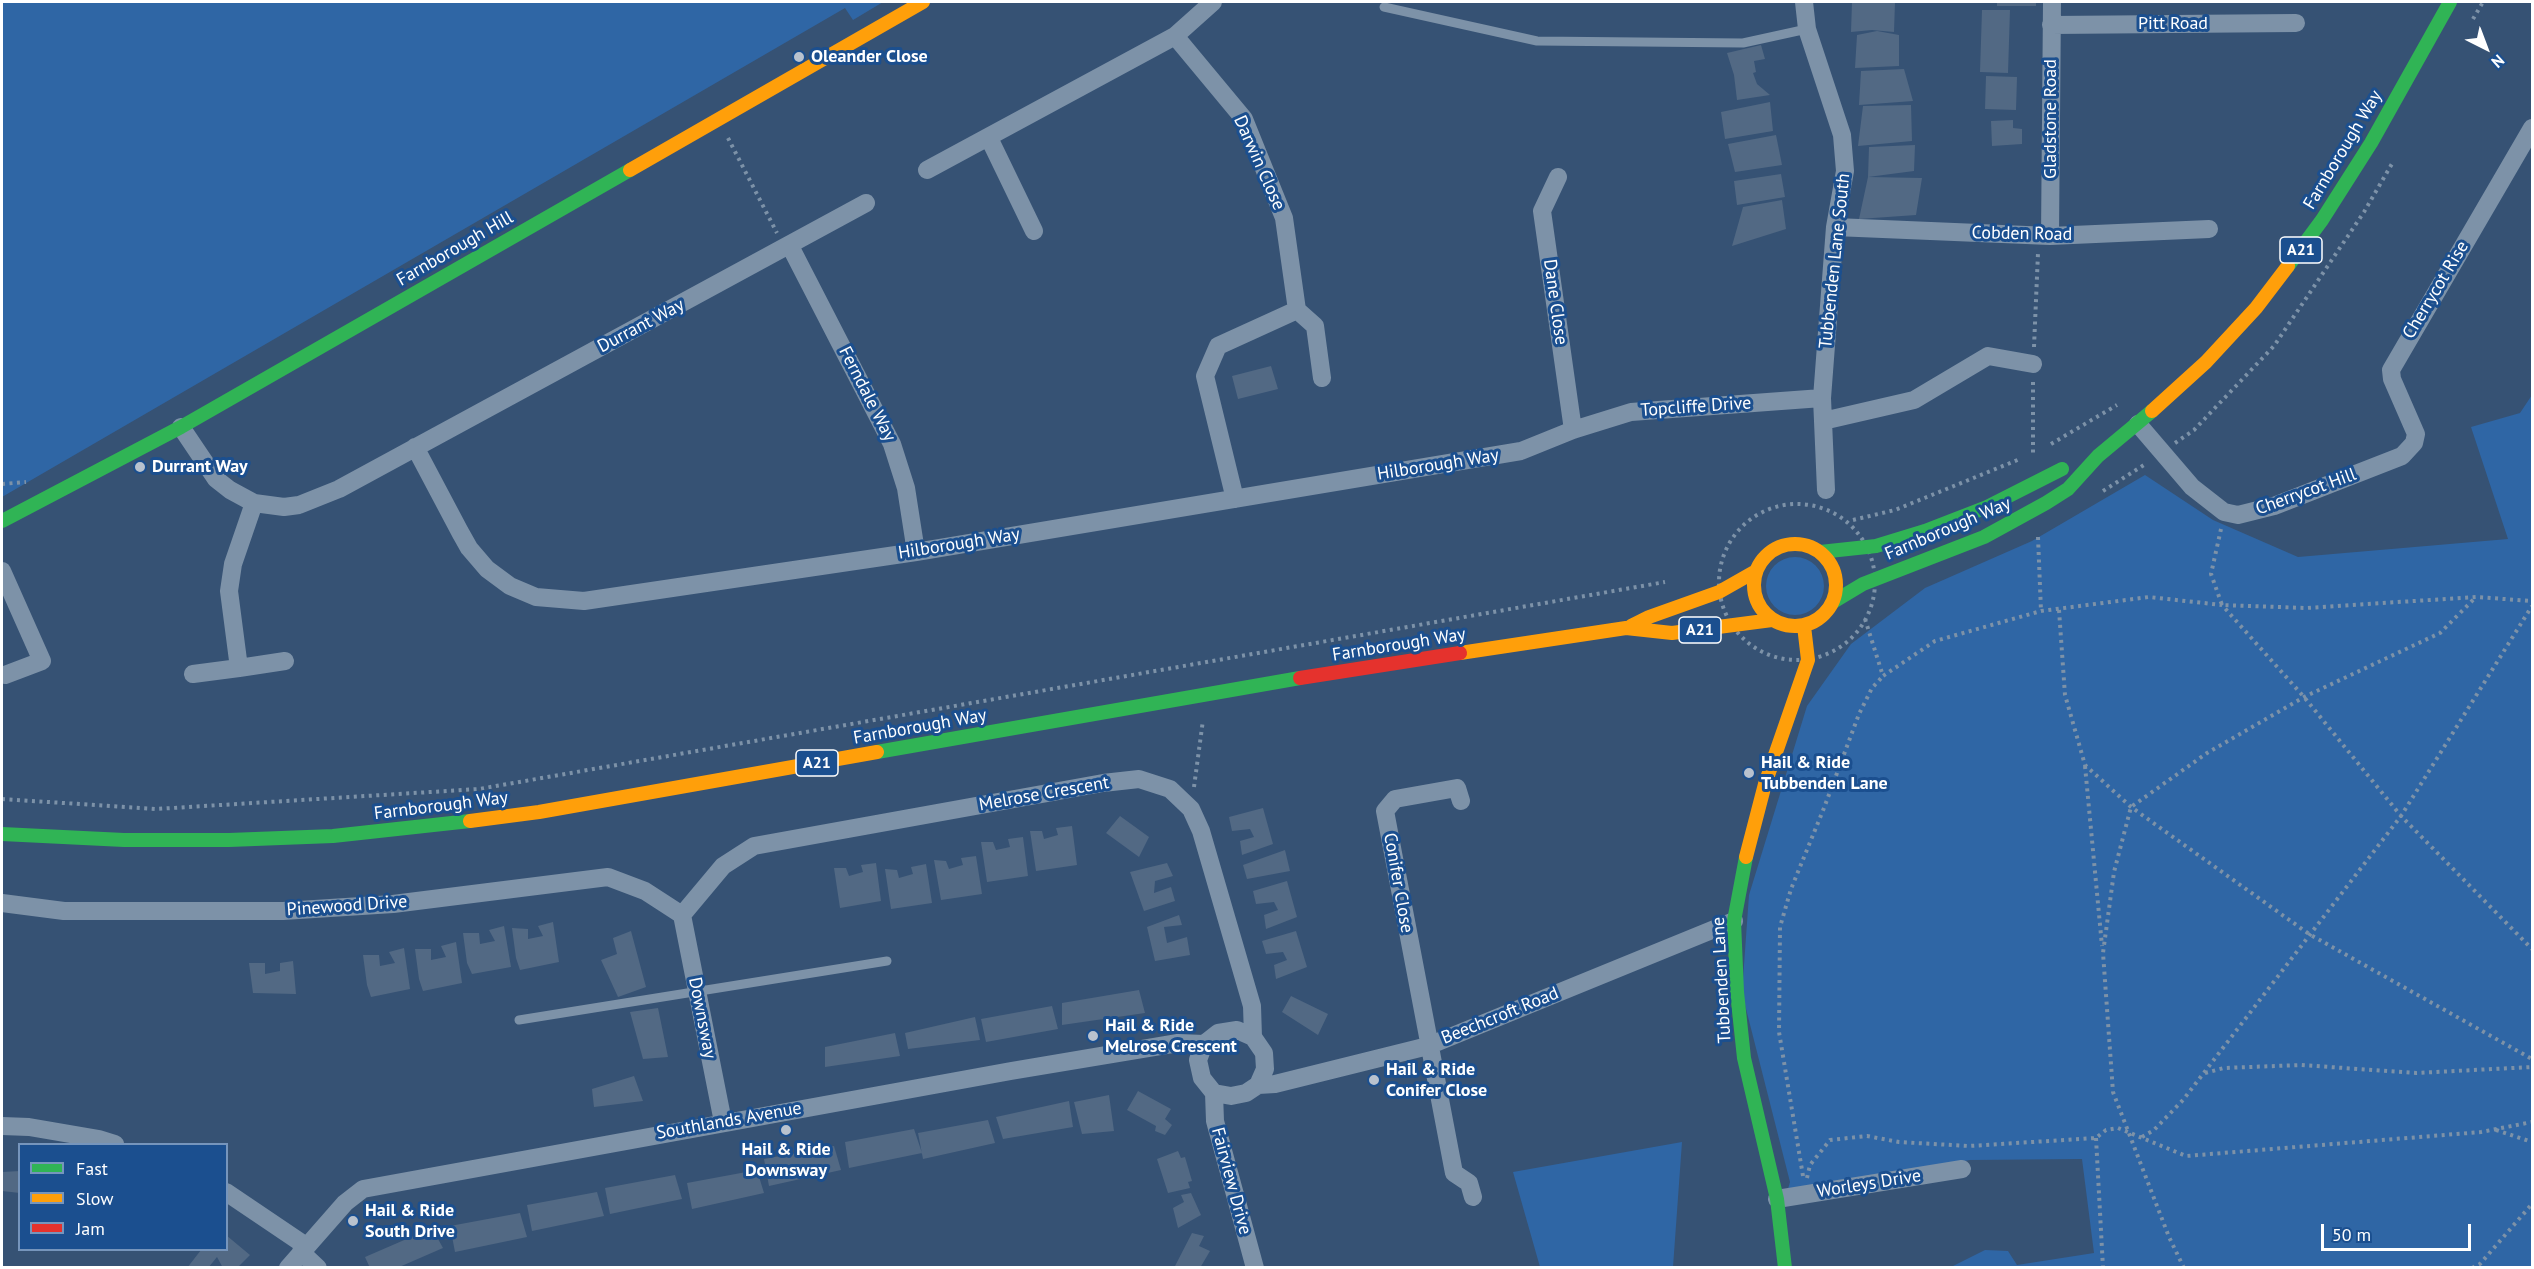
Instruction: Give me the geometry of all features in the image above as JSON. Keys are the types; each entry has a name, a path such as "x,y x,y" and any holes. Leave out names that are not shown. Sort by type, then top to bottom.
{"main road":[{"name":"Farnborough Hill","path":"2,521 181,427 923,2"},
{"name":"Farnborough Way","path":"1833,602 1875,580 1955,550 2013,523 2068,489 2098,456 2138,424 2230,338 2279,280 2354,171 2450,2"},
{"name":"Farnborough Way","path":"1820,552 1867,548 1894,541 1957,519 2057,471 2098,456"},
{"path":"1796,544 1808,546 1820,552 1829,561 1835,574 1836,588 1833,602 1825,614 1804,626 1786,626 1773,620 1762,611 1755,598 1756,571 1766,556 1783,546 1796,544"},
{"name":"Farnborough Way","path":"1626,628 1648,617 1719,592 1756,571"},
{"name":"Farnborough Way","path":"2,834 124,840 229,840 333,836 448,825 539,812 1274,682 1626,628 1672,633 1773,620"},
{"name":"Tubbenden Lane","path":"1785,1268 1777,1199 1744,1058 1737,992 1734,921 1740,881 1765,784 1808,660 1804,626"}],"street":[{"path":"927,170 1175,36 1213,2"},
{"name":"Tubbenden Lane South","path":"1804,2 1807,28 1842,135 1845,171 1835,227 1822,398 1826,490"},
{"name":"Gladstone Road","path":"2044,236 2052,2"},
{"name":"Pitt Road","path":"2051,25 2296,23"},
{"name":"Darwin Close","path":"1175,36 1244,119 1284,218 1297,310"},
{"name":"Cherrycot Rise","path":"2402,456 2414,443 2416,434 2392,379 2391,369 2532,128"},
{"path":"989,138 1034,231"},
{"name":"Dane Close","path":"1558,177 1542,211 1573,429"},
{"name":"Durrant Way","path":"254,503 284,507 310,502 790,246 866,203"},
{"name":"Cobden Road","path":"1835,227 2044,236 2209,229"},
{"name":"Ferndale Way","path":"790,246 892,444 906,488 916,552"},
{"path":"1235,499 1204,376 1218,346 1297,310 1316,326 1322,378"},
{"path":"1823,421 1914,400 1988,356 2033,364"},
{"name":"Topcliffe Drive","path":"1573,429 1631,412 1822,398"},
{"path":"2138,424 2192,487 2224,512"},
{"path":"181,427 216,479 230,490 254,503 238,547 229,584 239,668"},
{"name":"Hilborough Way","path":"415,447 460,532 478,559 510,586 536,597 567,601 601,599 916,552 1521,451 1573,429"},
{"name":"Cherrycot Hill","path":"2224,512 2238,515 2256,512 2402,456"},
{"path":"2,571 42,661 5,675"},
{"path":"194,674 285,661"},
{"name":"Melrose Crescent","path":"682,915 723,866 754,846 1102,783 1139,779 1170,789 1191,809 1201,831 1251,1006 1253,1037"},
{"name":"Conifer Close","path":"1428,1046 1385,811 1395,798 1457,788 1461,801"},
{"name":"Pinewood Drive","path":"2,903 64,911 283,911 393,904 608,877 645,891 682,915"},
{"name":"Downsway","path":"682,915 723,1122"},
{"name":"Beechcroft Road","path":"1258,1085 1275,1084 1428,1046 1734,921"},
{"path":"1237,1030 1253,1037 1264,1053 1265,1070 1258,1085 1246,1093 1230,1096 1214,1093 1202,1078 1198,1060 1204,1044 1218,1033 1237,1030"},
{"name":"Southlands Avenue","path":"288,1268 345,1203 363,1189 723,1122 1178,1042 1204,1044"},
{"path":"1428,1046 1454,1173 1469,1183 1473,1197"},
{"name":"Fairview Drive","path":"1214,1093 1215,1121 1255,1268"},
{"path":"2,1126 29,1127 112,1143"},
{"name":"Worleys Drive","path":"1777,1199 1962,1169"},
{"path":"228,1193 304,1249 318,1268"}],"lane":[{"path":"1384,7 1537,41 1743,43 1807,28"},
{"path":"519,1020 887,961"}],"path":[{"path":"718,119 778,235 790,246"},
{"path":"2038,482 2033,453 2033,364 2044,236"},
{"path":"1846,522 1894,510 2033,453 2080,428 2119,403"},
{"path":"1740,638 1732,625 1719,592 1719,572 1726,547 1742,526 1763,512 1788,505 1815,506 1831,512 1857,533 1867,548 1875,580 1872,606"},
{"path":"2224,512 2211,574 2222,605 2304,697 2401,816 2532,949"},
{"path":"2039,542 2041,611"},
{"path":"2,799 156,809 479,789 1672,580"},
{"path":"2532,601 2476,597 2306,608 2222,605 2149,597 2041,611 1935,641 1883,676 1872,688 1858,714 1824,808 1791,889 1780,927 1779,1032 1789,1101 1801,1155 1804,1188 1810,1165 1830,1140 1867,1136 1899,1142 1969,1146 2096,1138 2106,1130 2118,1128 2186,1155 2495,1129 2532,1122"},
{"path":"2103,953 2114,872 2131,807 2207,753 2304,697 2440,633 2476,597"},
{"path":"2141,1138 2154,1130 2204,1074 2401,816 2532,606"},
{"path":"2059,610 2065,695 2085,765 2103,953 2113,1092 2169,1237 2184,1268"},
{"path":"1865,620 1883,676"},
{"path":"1191,809 1204,713"},
{"path":"2085,765 2131,807 2309,934 2532,1059"},
{"path":"2204,1074 2223,1068 2301,1065 2416,1073 2532,1067"},
{"path":"2495,1129 2532,1142"},
{"path":"2096,1138 2103,1268"},
{"path":"2472,1268 2480,1264 2532,1204"}],"shaded area":[{"path":"2,2 883,2 853,20 845,8 2,497"},
{"path":"2532,395 2532,1267 1951,1267 1985,1250 2008,1251 2017,1265 2094,1253 2082,1159 1970,1160 1788,1189 1790,1182 1742,993 1749,895 1807,706 1851,644 1925,588 2032,541 2145,475 2213,520 2298,557 2508,539 2471,427 2520,413"},
{"path":"1795,557 1811,562 1819,570 1824,586 1819,602 1811,610 1795,615 1779,610 1771,602 1766,586 1771,570 1779,562"},
{"path":"1682,1142 1673,1267 1540,1267 1513,1172"}],"building":[{"path":"1852,2 1895,2 1894,32 1872,30 1851,32"},
{"path":"1997,2 2036,2 2036,6 1997,6"},
{"path":"1982,10 2010,10 2008,73 1980,72"},
{"path":"1877,31 1899,35 1899,66 1855,68 1857,35"},
{"path":"1761,45 1765,59 1754,61 1756,72 1753,73 1757,84 1770,95 1737,100 1734,75 1727,53"},
{"path":"1904,69 1913,101 1859,105 1861,71"},
{"path":"1986,76 2017,77 2016,110 1985,109"},
{"path":"1770,102 1773,131 1725,139 1721,112"},
{"path":"1911,105 1912,141 1858,146 1863,106"},
{"path":"2013,120 2013,128 2022,129 2022,144 1992,146 1991,121"},
{"path":"1776,135 1782,165 1735,172 1728,144"},
{"path":"1915,145 1914,171 1868,177 1869,147"},
{"path":"1781,174 1785,197 1737,205 1734,181"},
{"path":"1868,177 1922,178 1916,215 1859,219"},
{"path":"1782,200 1786,229 1732,246 1743,207"},
{"path":"1271,366 1278,389 1238,399 1232,376"},
{"path":"1263,808 1273,844 1242,855 1240,841 1254,837 1250,829 1232,831 1229,817"},
{"path":"1120,816 1149,837 1139,857 1106,833"},
{"path":"1072,826 1077,865 1036,871 1030,831 1042,831 1044,839 1058,835 1056,828"},
{"path":"1023,837 1028,876 987,882 981,842 993,842 996,850 1010,847 1008,839"},
{"path":"1285,850 1290,871 1247,879 1243,865"},
{"path":"976,856 982,894 941,900 934,860 946,861 949,869 963,865 961,858"},
{"path":"876,863 881,901 840,908 834,868 846,868 849,876 863,872 861,865"},
{"path":"1167,863 1173,876 1155,881 1154,893 1171,887 1175,901 1144,911 1130,872"},
{"path":"926,864 932,903 891,909 885,869 897,870 899,878 913,874 911,867"},
{"path":"1287,881 1297,917 1266,929 1264,915 1278,910 1274,902 1256,904 1253,891"},
{"path":"1179,915 1182,925 1164,927 1167,943 1187,937 1190,955 1155,961 1147,927"},
{"path":"553,922 559,962 520,970 512,928 528,929 528,939 543,936 538,926"},
{"path":"504,926 511,967 472,974 467,963 463,933 479,933 480,944 495,941 489,930"},
{"path":"631,931 646,987 618,997 601,960 617,954 613,938"},
{"path":"1296,931 1307,967 1276,979 1274,965 1287,960 1283,952 1266,954 1262,941"},
{"path":"456,942 462,983 423,991 415,949 431,949 431,960 446,957 441,946"},
{"path":"404,948 410,989 371,997 363,955 379,955 380,966 395,963 389,952"},
{"path":"293,961 296,994 253,993 249,963 265,963 265,974 280,971 280,963"},
{"path":"1139,990 1145,1013 1062,1025 1062,1003"},
{"path":"1291,996 1328,1014 1318,1035 1282,1012"},
{"path":"1052,1006 1058,1029 986,1042 981,1019"},
{"path":"658,1008 668,1057 643,1059 630,1012"},
{"path":"975,1017 980,1040 908,1049 905,1033"},
{"path":"895,1033 900,1056 825,1067 825,1047"},
{"path":"634,1076 643,1101 594,1107 592,1089"},
{"path":"1138,1091 1171,1109 1165,1119 1172,1125 1165,1135 1155,1131 1156,1126 1127,1110"},
{"path":"1109,1095 1114,1131 1082,1134 1074,1102"},
{"path":"1069,1101 1073,1127 1003,1139 996,1117"},
{"path":"988,1120 995,1143 923,1159 918,1133"},
{"path":"914,1129 922,1153 849,1168 845,1142"},
{"path":"834,1146 841,1170 769,1186 764,1159"},
{"path":"1178,1151 1181,1158 1185,1157 1192,1181 1188,1182 1190,1188 1168,1193 1157,1159"},
{"path":"757,1170 764,1193 692,1209 687,1183"},
{"path":"18,1171 18,1193 2,1191 2,1172"},
{"path":"675,1175 682,1199 610,1214 605,1188"},
{"path":"597,1192 604,1216 532,1231 527,1205"},
{"path":"1191,1193 1201,1215 1178,1228 1173,1208 1184,1202 1181,1195"},
{"path":"520,1213 527,1237 455,1252 450,1226"},
{"path":"432,1228 443,1248 397,1268 370,1268 365,1257"},
{"path":"1192,1233 1204,1236 1199,1246 1210,1251 1200,1268 1174,1268"},
{"path":"228,1237 250,1255 237,1268 223,1268 217,1257 208,1268 187,1268 200,1251 228,1251"}],"traffic: fast":[{"path":"2288,266 2322,220 2371,143 2450,2"},
{"path":"2,521 181,427 630,170"},
{"path":"1833,602 1863,584 1984,537 2046,503 2068,489 2098,456 2152,411"},
{"path":"1820,552 1876,546 1925,531 1987,507 2062,469"},
{"path":"877,752 1300,678"},
{"path":"2,834 124,840 229,840 333,836 470,821"},
{"path":"1746,857 1734,921 1737,992 1744,1058 1777,1199 1785,1268"}],"traffic: slow":[{"path":"630,170 923,2"},
{"path":"2152,411 2206,362 2256,308 2288,266"},
{"path":"1795,544 1811,547 1824,556 1833,569 1836,585 1833,601 1824,614 1811,623 1795,626 1779,623 1766,614 1757,601 1754,585 1757,569 1766,556 1779,547 1795,544"},
{"path":"1631,626 1649,617 1719,592 1756,571"},
{"path":"1460,653 1626,628 1672,633 1772,620"},
{"path":"1746,857 1765,784 1808,660 1804,626"},
{"path":"470,821 539,812 877,752"}],"traffic: jam":[{"path":"1300,678 1460,653"}],"place":[{"name":"Oleander Close","path":"799,57"},
{"name":"Durrant Way","path":"140,467"},
{"name":"Hail & Ride Tubbenden Lane","path":"1749,773"},
{"name":"Hail & Ride Melrose Crescent","path":"1093,1036"},
{"name":"Hail & Ride Conifer Close","path":"1374,1080"},
{"name":"Hail & Ride Downsway","path":"786,1130"},
{"name":"Hail & Ride South Drive","path":"353,1221"}]}
